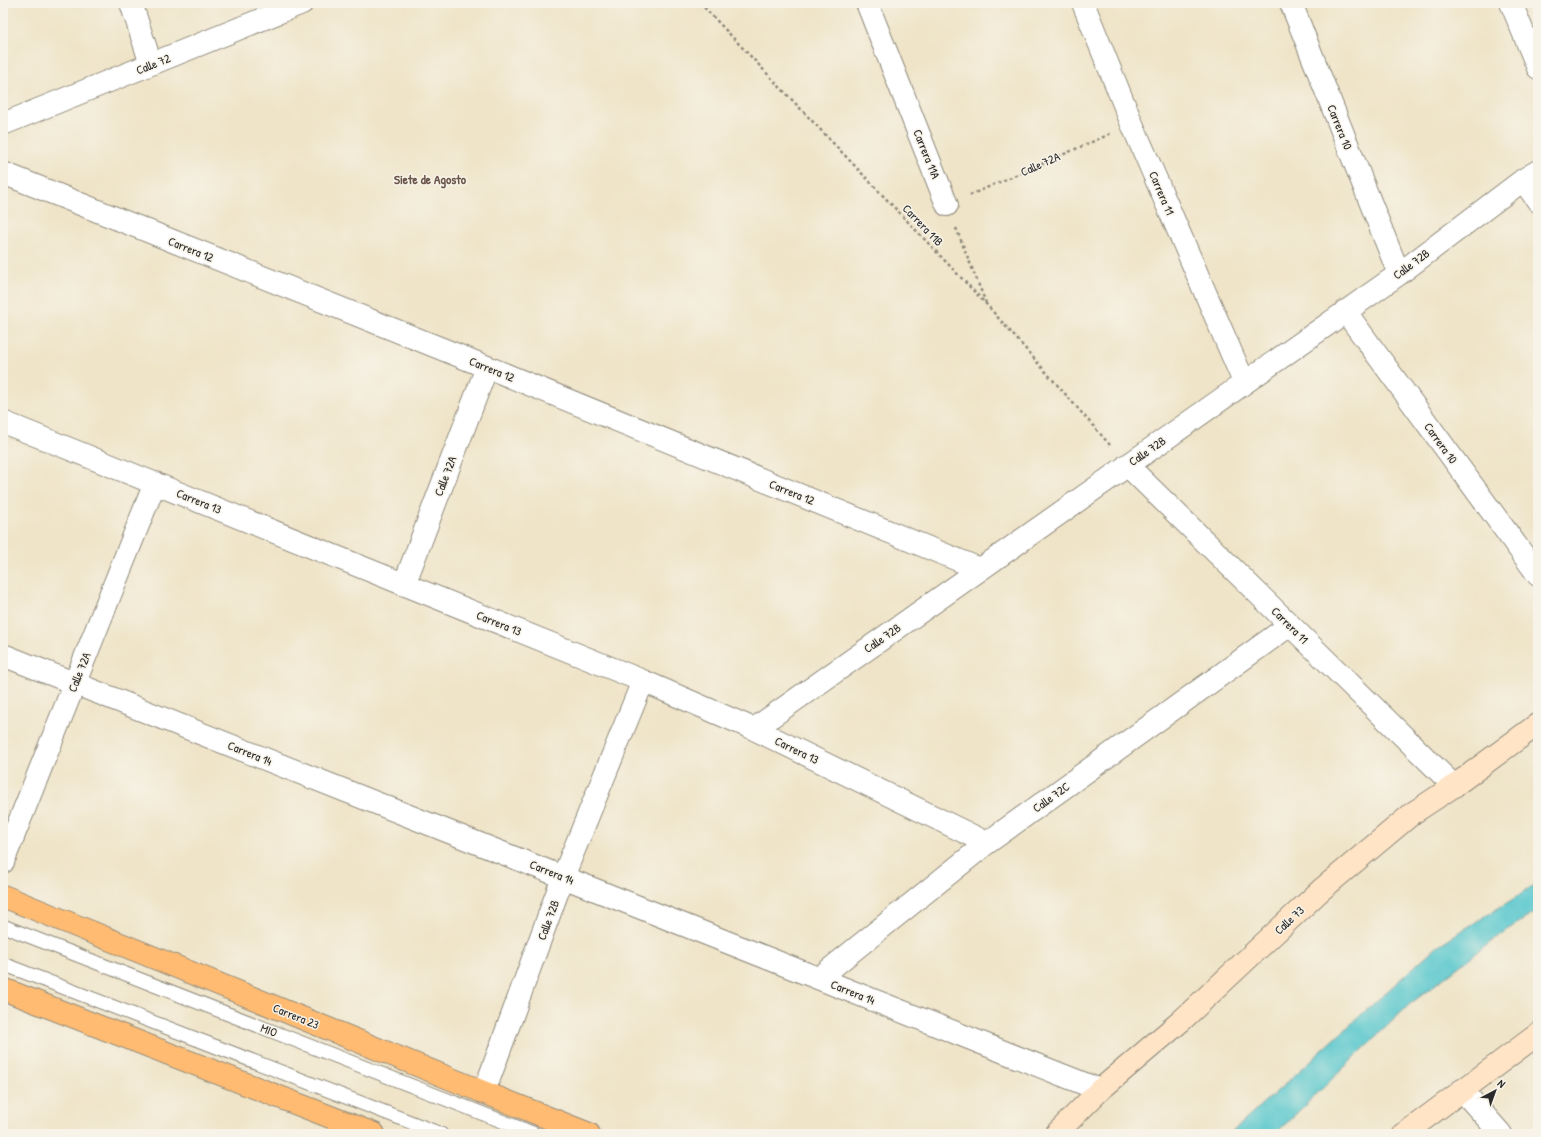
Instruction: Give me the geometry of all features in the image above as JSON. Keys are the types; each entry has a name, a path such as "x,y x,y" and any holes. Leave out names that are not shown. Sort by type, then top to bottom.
{"main road":[{"name":"Calle 73","path":"1056,1134 1094,1096 1181,1021 1321,890 1413,813 1454,786 1538,724"},
{"name":"Carrera 23","path":"3,896 589,1134"},
{"path":"3,989 374,1134"},
{"path":"1404,1134 1538,1034"},
{"path":"1076,1132 1094,1096"}],"street":[{"path":"131,3 152,64"},
{"name":"Calle 72","path":"3,124 302,3"},
{"name":"Carrera 11A","path":"867,3 947,205"},
{"name":"Carrera 11","path":"1083,3 1132,124 1244,382"},
{"name":"Carrera 10","path":"1291,3 1399,274"},
{"path":"1511,3 1538,68"},
{"name":"Carrera 12","path":"3,173 486,367 980,569"},
{"path":"1531,175 1538,201"},
{"name":"Calle 72B","path":"754,729 1399,274 1531,175"},
{"name":"Carrera 10","path":"1345,311 1538,575"},
{"name":"Calle 72A","path":"404,585 486,367"},
{"name":"Carrera 13","path":"3,422 643,681 754,729 987,843"},
{"name":"Carrera 11","path":"1127,465 1454,786"},
{"name":"Calle 72A","path":"3,862 155,483"},
{"name":"Calle 72C","path":"819,978 987,843 1290,625"},
{"name":"Carrera 14","path":"3,655 819,978 1094,1096"},
{"name":"Calle 72B","path":"483,1092 563,877 643,681"},
{"path":"1462,1090 1501,1134"}],"lane":[{"name":"MIO","path":"3,926 535,1134"},
{"path":"3,964 441,1134"}],"path":[{"name":"Carrera 11B","path":"700,3 987,305 1127,465"},
{"name":"Calle 72A","path":"947,205 1132,124"},
{"path":"947,205 987,305"}],"water":[{"path":"1538,882 1538,911 1505,931 1410,1004 1275,1134 1230,1134 1437,946"}],"district":[{"name":"Siete de Agosto","path":"430,179"}]}
